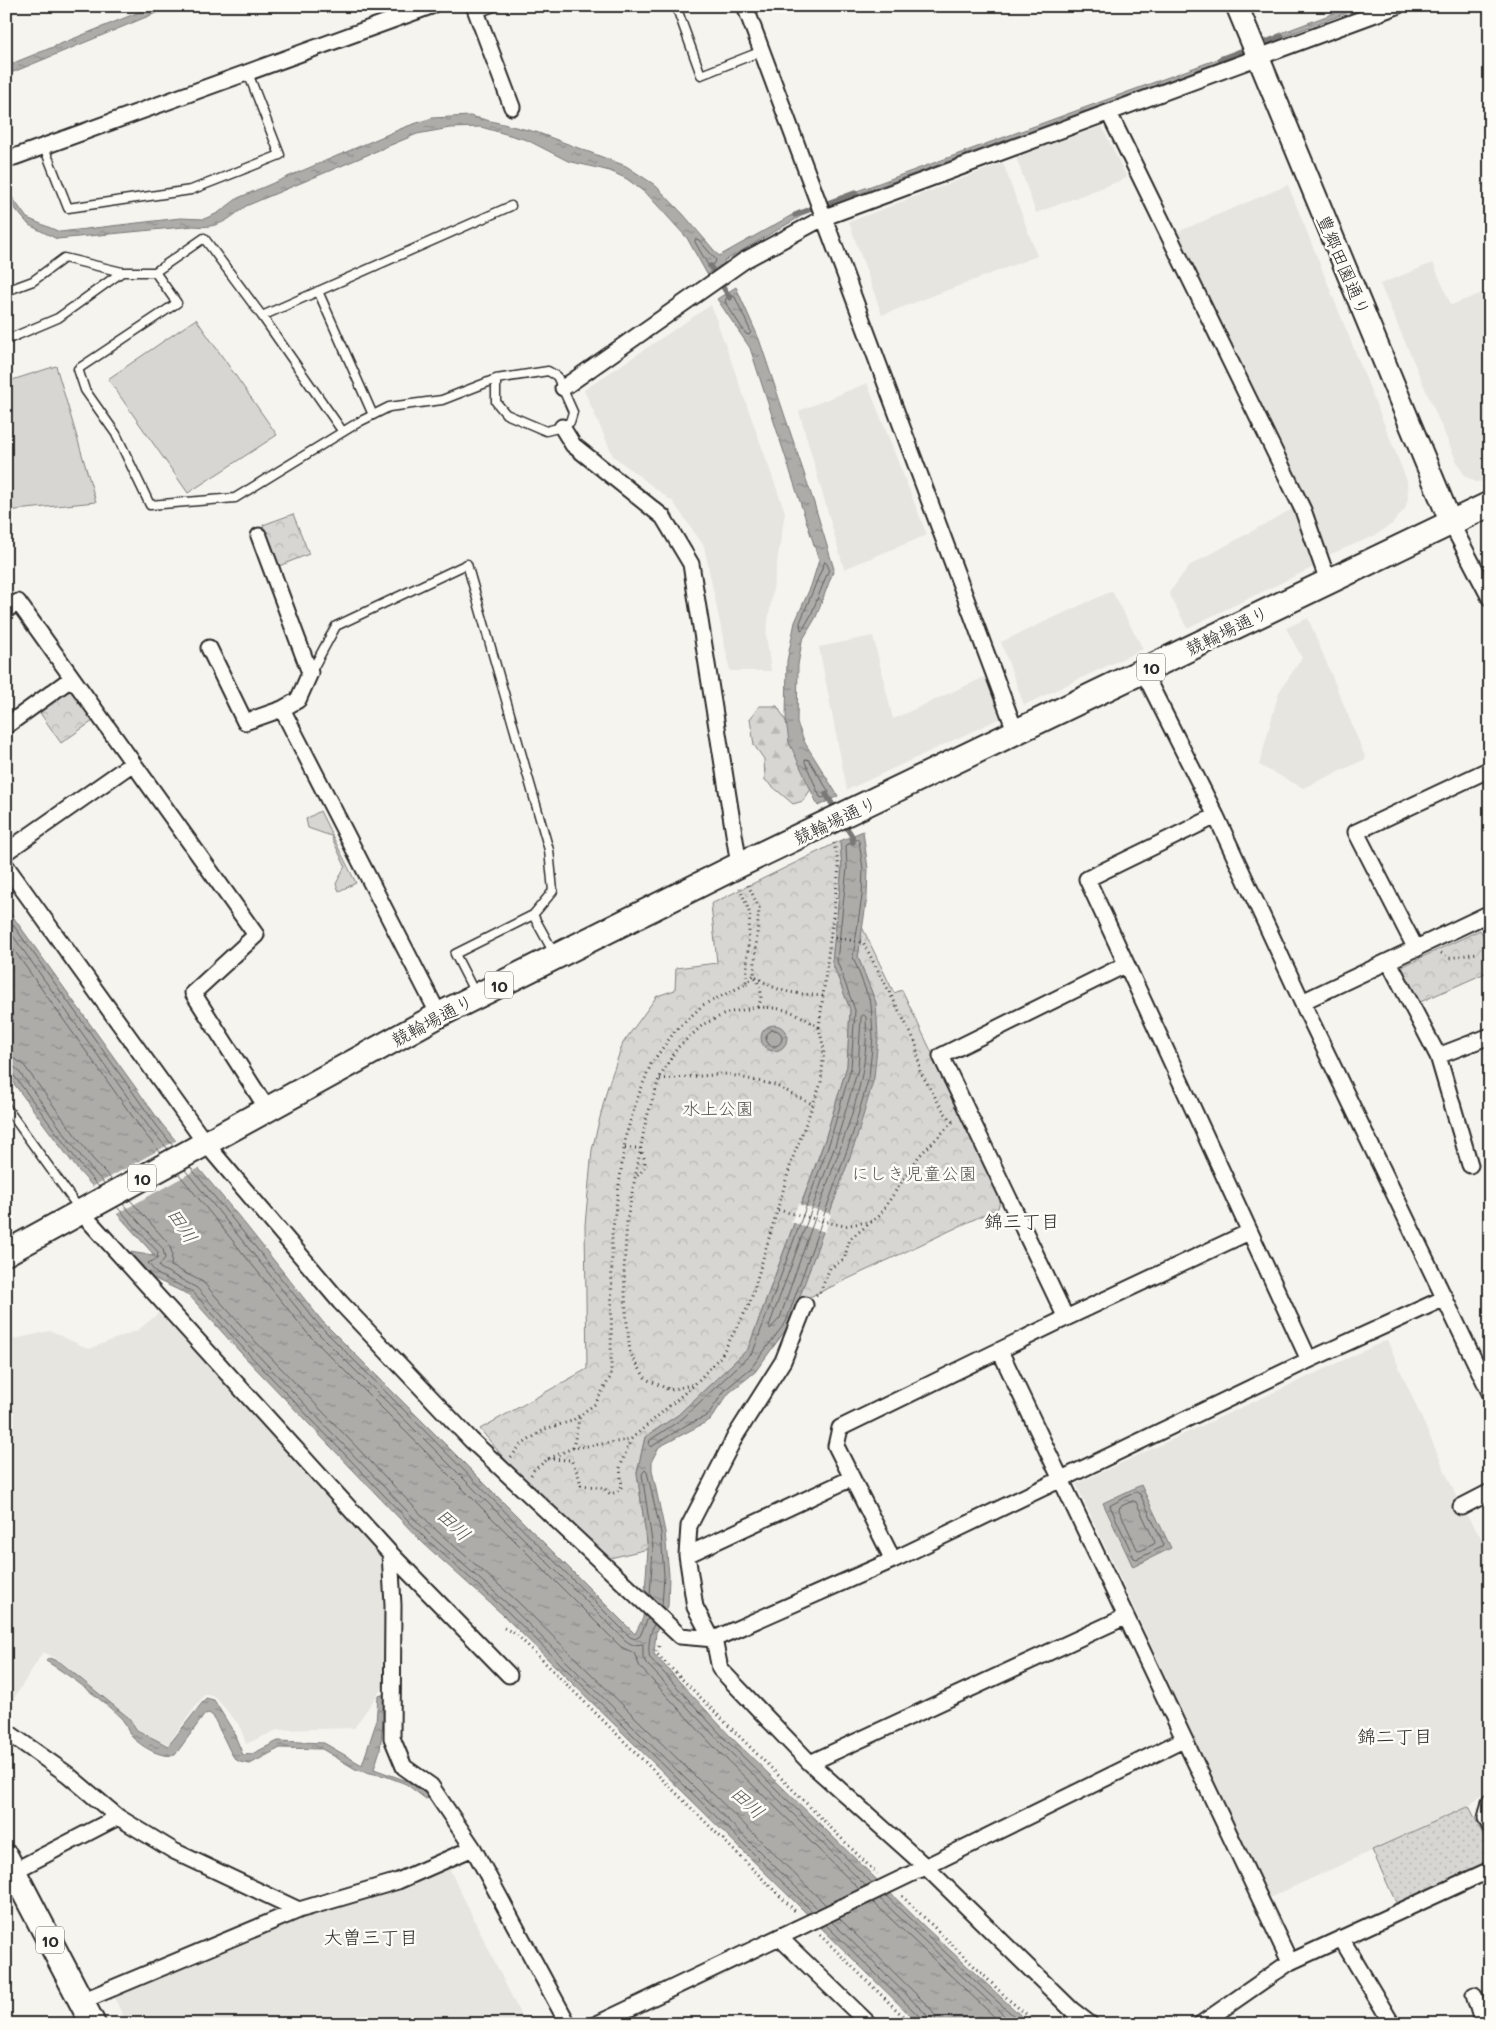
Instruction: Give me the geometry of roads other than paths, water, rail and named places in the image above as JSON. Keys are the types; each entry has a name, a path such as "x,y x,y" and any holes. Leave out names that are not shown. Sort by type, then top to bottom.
{"main road":[{"name":"競輪場通り","path":"198,1148 439,1015 556,957 742,879 825,834 852,812 1490,504"},
{"name":"10","path":"6,1253 198,1148"},
{"name":"10","path":"10,1864 93,2024"}],"street":[{"path":"6,160 431,6"},
{"path":"745,6 1016,733"},
{"name":"豊郷田園通り","path":"1237,6 1451,523"},
{"path":"563,388 745,260 825,217 1397,6"},
{"path":"475,10 512,107"},
{"path":"1109,113 1303,510 1328,581"},
{"path":"562,427 573,445 663,517 691,564 742,879"},
{"path":"1451,523 1490,598"},
{"path":"209,648 244,722 282,709 298,700 310,674 259,536"},
{"path":"6,610 18,602 256,934 193,993 268,1110"},
{"path":"1143,671 1216,816 1302,1002 1446,1298 1490,1393"},
{"path":"6,726 72,678"},
{"path":"282,709 439,1015"},
{"path":"6,852 133,763"},
{"path":"1416,949 1356,832 1490,769"},
{"path":"1216,816 1087,879 1309,1360"},
{"path":"6,866 198,1148 471,1440 680,1636 713,1639 893,1560 1309,1360 1446,1298"},
{"path":"1302,1002 1490,913"},
{"path":"1389,962 1438,1056 1470,1165"},
{"path":"1066,1318 941,1056 1125,964"},
{"path":"1438,1056 1490,1036"},
{"path":"88,1208 390,1553 509,1675"},
{"path":"893,1560 836,1446 840,1428 1066,1318 1249,1232"},
{"path":"805,1306 783,1361 736,1435 689,1526 687,1555 696,1607 713,1639 720,1669 810,1763 920,1870 1072,2010 1090,2024"},
{"path":"1000,1351 1290,1962"},
{"path":"687,1555 852,1478"},
{"path":"1461,1507 1490,1492"},
{"path":"390,1553 393,1605 392,1738 404,1767 431,1786 473,1848 568,2024"},
{"path":"810,1763 1125,1617"},
{"path":"6,1730 67,1774 118,1817 174,1851 299,1910"},
{"path":"597,2024 779,1937 798,1923 920,1870 1183,1740"},
{"path":"1490,1802 1486,1818 1490,1826"},
{"path":"10,1864 118,1817"},
{"path":"82,2001 299,1910 398,1881 473,1848"},
{"path":"1201,2024 1290,1962 1490,1870"},
{"path":"779,1937 869,2024"},
{"path":"1341,1938 1392,2024"},
{"path":"1474,1995 1483,2024"}],"lane":[{"path":"475,10 496,6"},
{"path":"676,6 701,75 762,51"},
{"path":"44,147 68,208 191,190 280,155 248,73"},
{"path":"262,316 511,206"},
{"path":"6,291 33,281 64,258 122,272 155,272 204,238 262,316 343,432"},
{"path":"6,340 58,318 122,272"},
{"path":"155,272 177,303 78,369 85,390 116,434 150,505 235,498 343,432 389,407 442,400 496,379 548,372 557,376 573,412 570,422 562,427 546,432 506,414 496,402 496,379"},
{"path":"318,291 373,415"},
{"path":"310,674 336,626 467,564 549,850 554,891 533,915 455,954 477,997"},
{"path":"533,915 556,957"},
{"path":"6,1107 88,1208"}],"water":[{"path":"154,6 173,6 6,75 6,66"},
{"path":"1353,6 1365,6 1277,39 1276,35"},
{"path":"1226,56 1228,59 850,197 849,194"},
{"path":"470,116 536,132 626,166 655,185 719,256 801,210 803,215 724,261 725,263 707,274 687,238 648,195 627,179 610,171 568,161 527,140 481,127 450,128 417,134 246,206 228,219 210,226 57,239 29,225 6,198 6,189 27,218 60,232 180,218 204,219 218,213 238,198 405,127 432,118"},
{"path":"736,287 759,339 834,569 816,617 802,641 798,665 797,723 805,743 838,796 818,806 789,742 786,720 787,661 795,622 811,586 819,560 750,348 717,299"},
{"name":"田川","path":"863,831 868,869 867,897 858,957 876,1003 878,1037 874,1078 857,1137 790,1324 755,1372 729,1393 710,1420 659,1447 652,1460 652,1470 665,1532 669,1575 668,1606 656,1632 654,1654 730,1736 926,1928 1030,2024 919,2024 502,1614 423,1543 240,1352 189,1295 153,1278 130,1252 155,1256 78,1170 6,1073 6,907 161,1123 322,1321 635,1634 643,1618 648,1549 637,1473 645,1437 678,1415 748,1349 825,1140 847,1066 850,1009 832,962 842,868 840,841"},
{"path":"774,1025 783,1029 787,1038 783,1047 774,1051 765,1047 761,1038 765,1029"},
{"path":"1141,1485 1171,1548 1133,1567 1103,1503"},
{"path":"49,1658 60,1662 129,1718 137,1730 168,1746 206,1698 214,1700 233,1731 243,1755 252,1754 278,1741 324,1743 362,1765 376,1723 378,1696 386,1694 380,1750 374,1769 407,1781 430,1797 426,1799 406,1784 388,1777 357,1770 322,1749 280,1748 250,1764 240,1762 231,1753 213,1716 209,1713 205,1714 175,1755 169,1756 158,1753 133,1738 121,1718 104,1702 46,1661"}],"waterway":[{"path":"1258,45 1282,36"},
{"path":"1220,59 1249,48"},
{"path":"795,215 855,193"},
{"path":"710,266 730,298"},
{"path":"826,794 837,812"},
{"path":"843,822 852,836 853,842"}],"district":[{"name":"錦三丁目","path":"1022,1220"},
{"name":"錦二丁目","path":"1395,1735"},
{"name":"大曽三丁目","path":"371,1936"}],"park label":[{"name":"水上公園","path":"718,1108"},
{"name":"にしき児童公園","path":"914,1173"}]}
